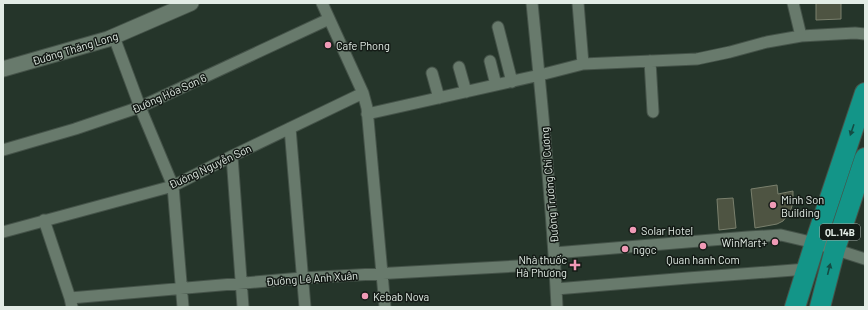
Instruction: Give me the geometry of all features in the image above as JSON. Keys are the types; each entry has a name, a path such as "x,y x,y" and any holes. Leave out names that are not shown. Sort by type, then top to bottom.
{"highway":[{"name":"QL.14B","path":"796,307 806,269 865,93"},
{"name":"QL.14B","path":"820,307 834,249 865,158"}],"street":[{"name":"Đường Thăng Long","path":"3,69 114,37 191,3"},
{"path":"322,3 363,93 367,114 384,307"},
{"name":"Đường Trương Chí Cương","path":"532,3 540,75 554,259 748,237 781,235 815,243 865,259"},
{"path":"578,3 583,64"},
{"path":"793,3 801,36"},
{"name":"Đường Hóa Sơn 6","path":"3,150 75,129 140,107 329,19"},
{"path":"498,27 512,82"},
{"path":"367,114 512,82 583,64 697,59 767,42 801,36 855,33 865,34"},
{"path":"114,37 140,107 173,186 184,307"},
{"path":"490,61 496,85"},
{"path":"650,61 653,112"},
{"path":"460,67 466,92"},
{"path":"432,73 438,98"},
{"name":"Đường Nguyễn Sơn","path":"3,232 173,186 363,93"},
{"path":"290,128 305,307"},
{"path":"232,156 243,307"},
{"path":"44,220 71,302"},
{"path":"554,259 557,307"},
{"name":"Đường Lê Anh Xuân","path":"71,302 182,288 554,259"},
{"path":"556,289 806,269"}],"building":[{"path":"816,3 841,3 841,19 816,20"},
{"name":"Minh Son Building","path":"777,185 778,194 793,191 793,203 790,212 783,221 777,224 755,228 751,189"},
{"path":"733,198 736,228 719,230 717,199"}],"place":[{"name":"Cafe Phong","path":"328,45"},
{"name":"Minh Son Building","path":"773,205"},
{"name":"Solar Hotel","path":"633,230"},
{"name":"WinMart+","path":"775,242"},
{"name":"Quan hanh Com","path":"703,246"},
{"name":"ngọc","path":"625,249"},
{"name":"Nhà thuốc Hà Phương","path":"575,265"},
{"name":"Kebab Nova","path":"365,296"}]}
